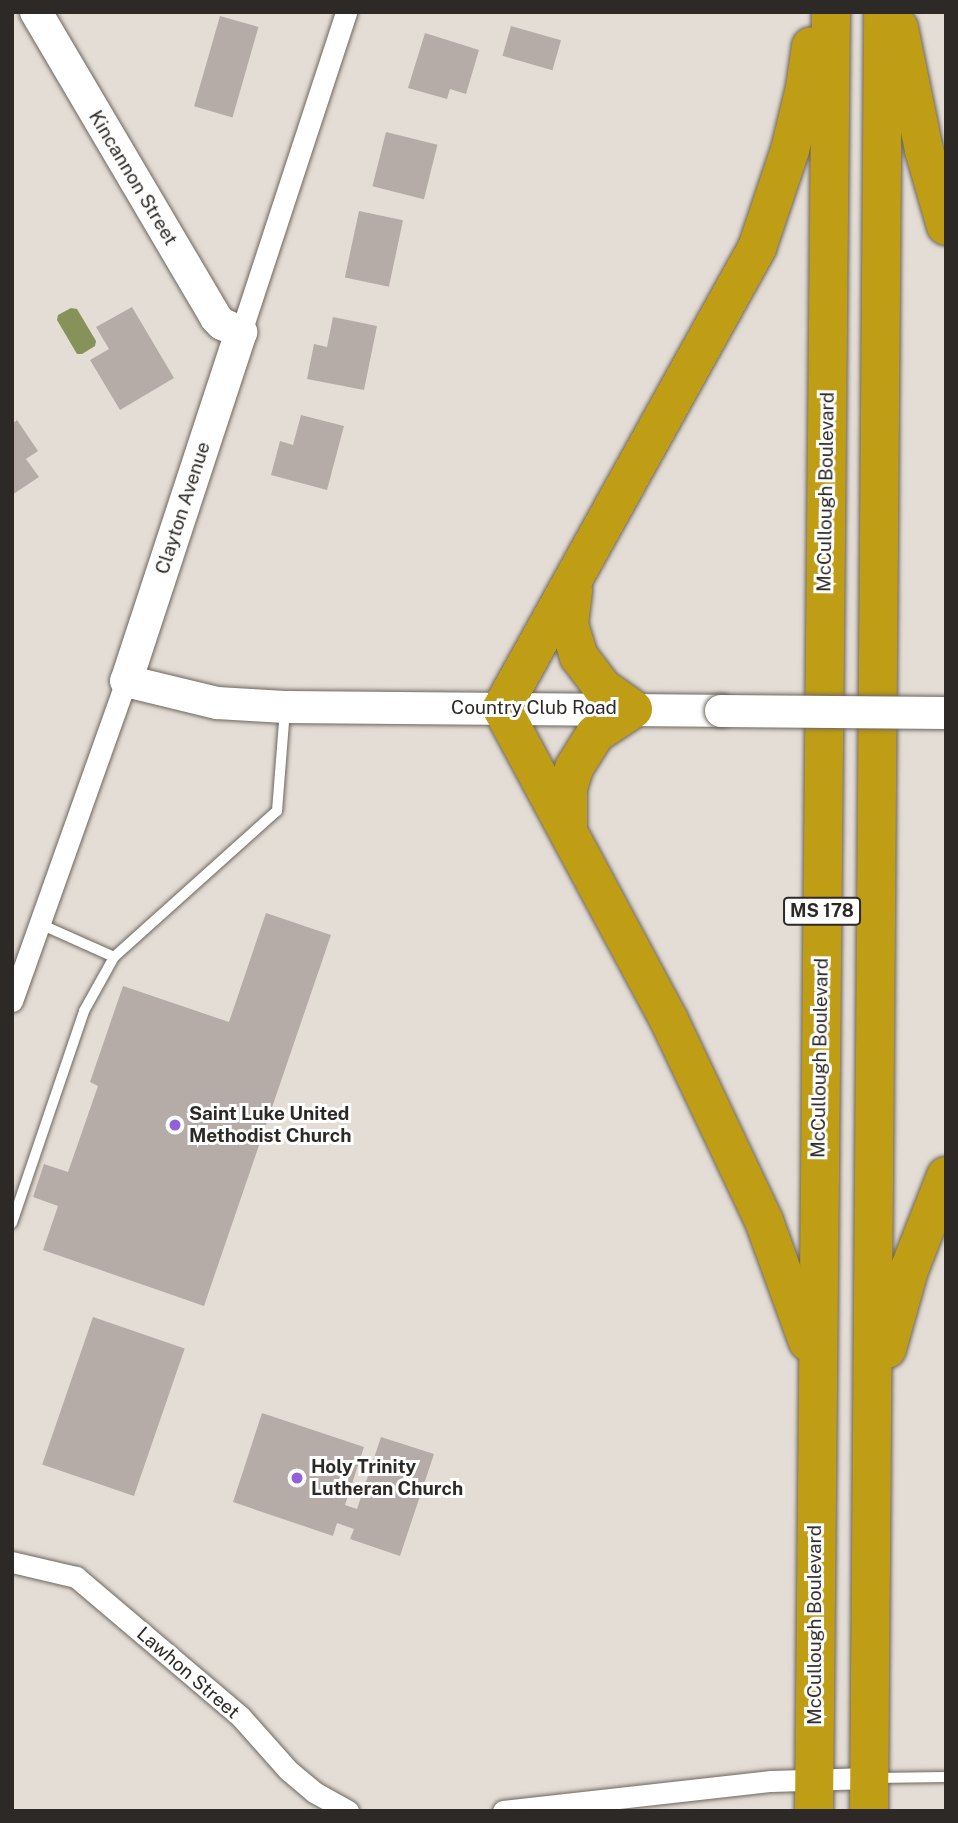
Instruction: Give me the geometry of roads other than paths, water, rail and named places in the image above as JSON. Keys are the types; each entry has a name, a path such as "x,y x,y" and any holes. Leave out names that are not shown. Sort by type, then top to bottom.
{"highway":[{"path":"815,12 805,88 775,198 757,248 502,708 669,1020 764,1221 817,1366"},
{"name":"McCullough Boulevard","path":"814,1796 831,12"},
{"name":"MS 178","path":"869,1794 883,12"},
{"path":"895,12 924,150 946,226"},
{"path":"568,829 568,788 574,768 595,734 633,709 602,687 579,657 569,624 575,578"},
{"path":"873,1402 909,1270 946,1176"}],"street":[{"name":"Kincannon Street","path":"36,12 216,318 229,328 241,332"},
{"name":"Clayton Avenue","path":"12,1001 126,681 346,12"},
{"name":"Country Club Road","path":"126,681 218,703 285,707 946,713"},
{"name":"Lawhon Street","path":"12,1562 76,1577 240,1716 288,1770 314,1792 348,1811"},
{"path":"503,1811 771,1781 814,1796 869,1794"}],"lane":[{"path":"12,1223 84,1012 114,957 277,811 285,707"},
{"path":"38,923 114,957"},
{"path":"869,1794 946,1777"}],"place":[{"name":"Saint Luke United Methodist Church","path":"175,1125"},
{"name":"Holy Trinity Lutheran Church","path":"297,1478"}]}
